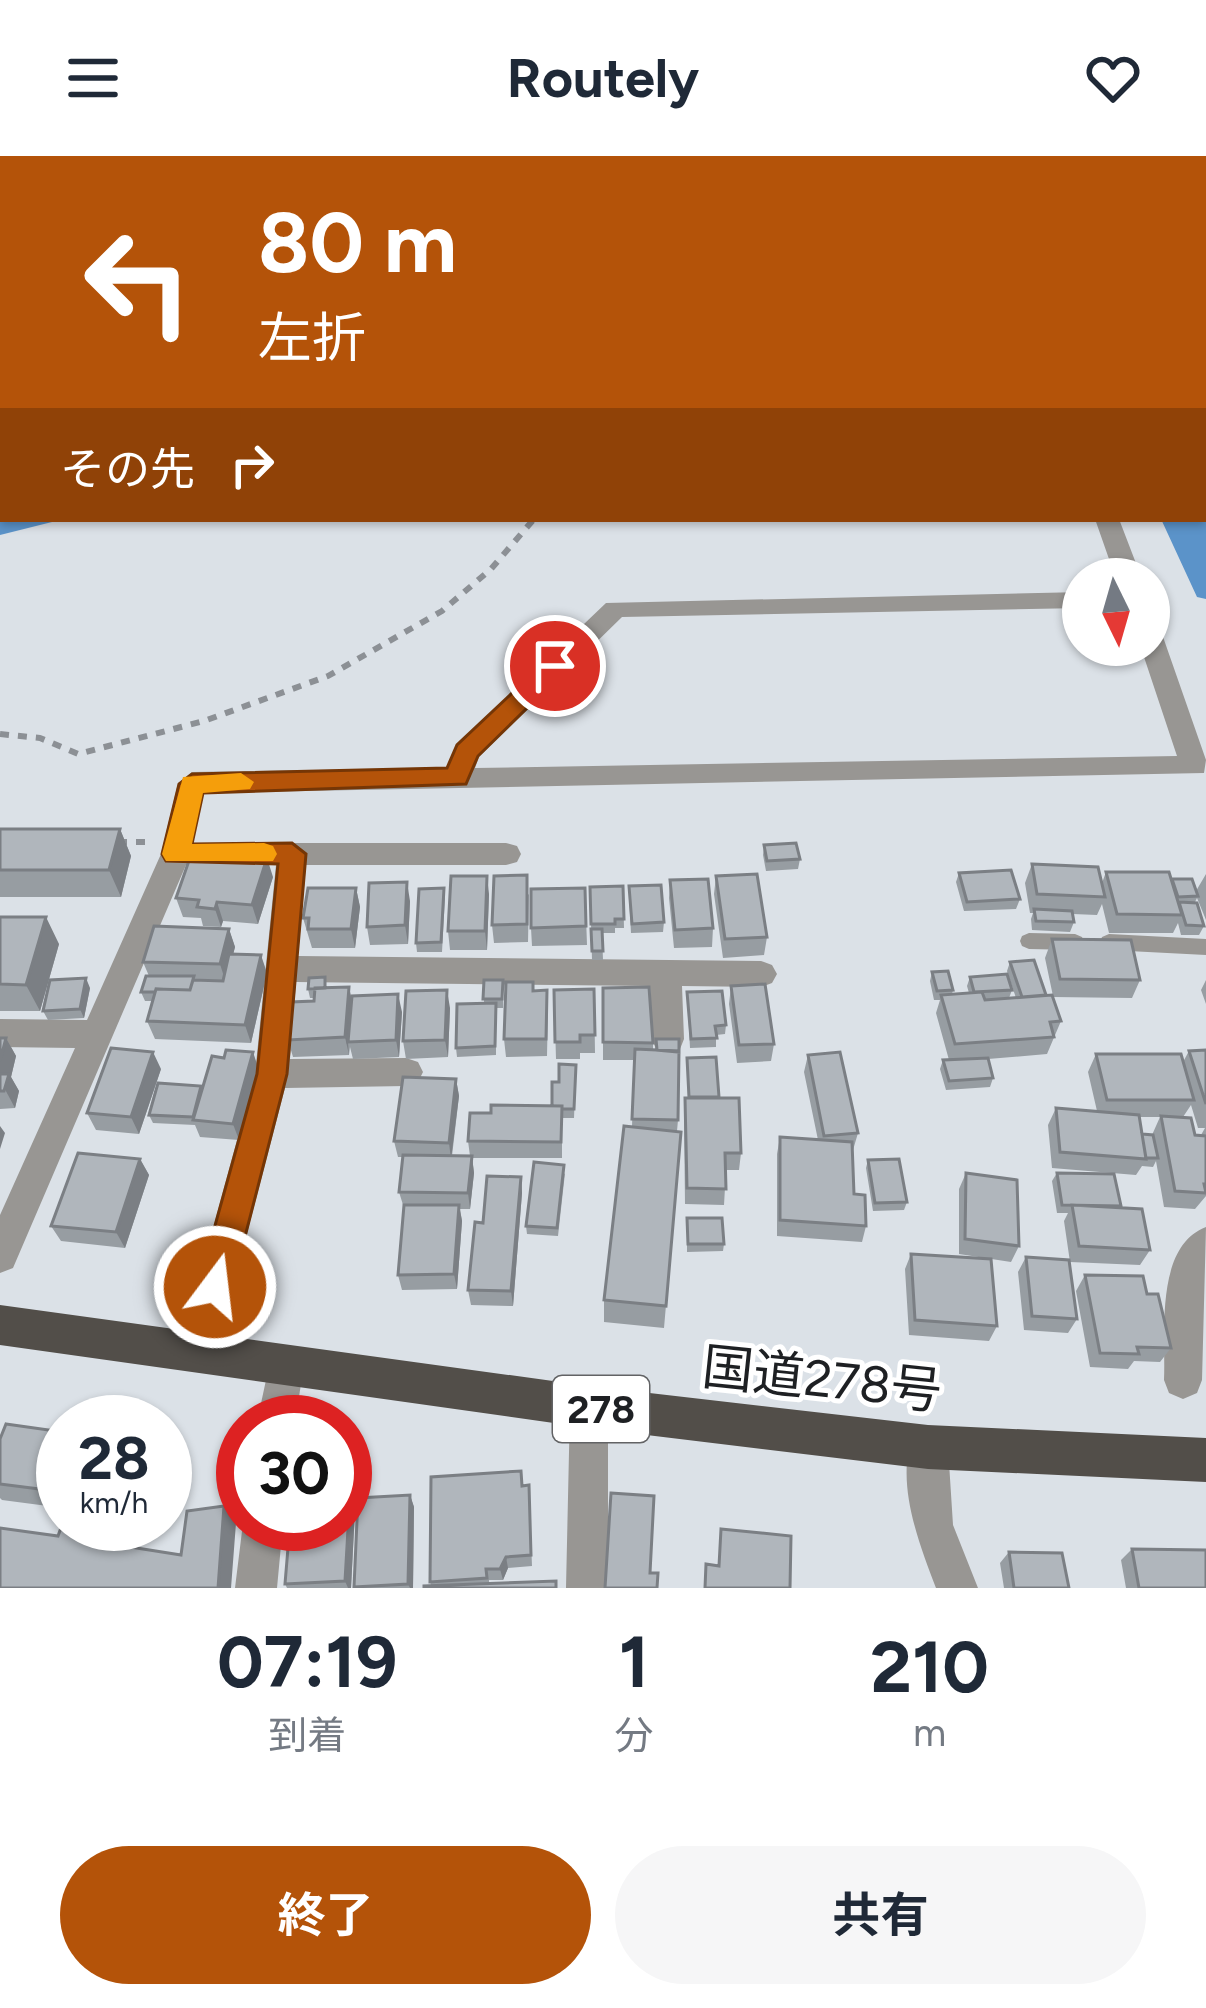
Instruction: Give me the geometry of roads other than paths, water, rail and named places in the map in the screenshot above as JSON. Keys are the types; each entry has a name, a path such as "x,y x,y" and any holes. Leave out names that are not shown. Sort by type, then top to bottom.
{"highway":[{"name":"国道278号","path":"0,1325 589,1407 928,1447 1206,1460"}],"street":[{"path":"1108,522 1122,558"},
{"path":"457,778 466,752 615,609 1062,600"},
{"path":"0,1256 177,848 192,784 1194,766 1160,666"},
{"path":"177,848 292,854 506,854"},
{"path":"215,1287 272,1074 292,854"},
{"path":"285,969 761,974"},
{"path":"666,973 668,1039"},
{"path":"0,1034 97,1034"},
{"path":"272,1074 406,1072"},
{"path":"1183,1380 1188,1272 1206,1244"},
{"path":"280,1395 284,1365"},
{"path":"586,1588 589,1407"},
{"path":"928,1447 933,1525 957,1588"},
{"path":"256,1588 260,1551"}],"lane":[{"path":"1029,941 1206,947"}],"water":[{"path":"0,522 52,522 0,535"},
{"path":"1162,522 1206,522 1206,599 1197,597"}]}
